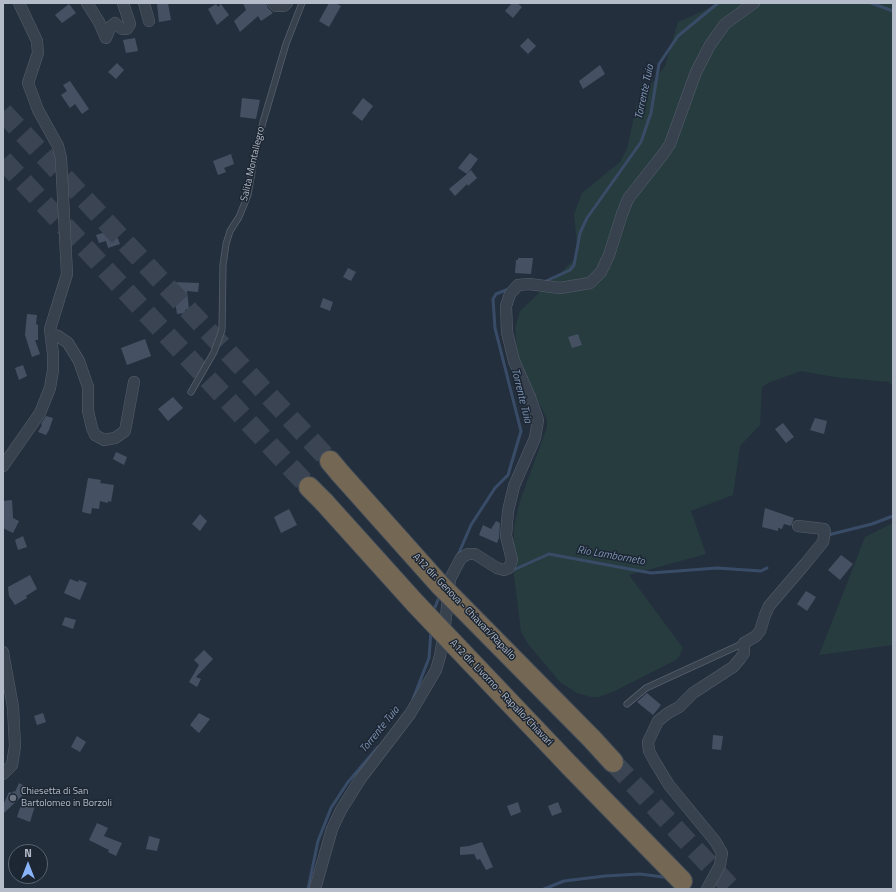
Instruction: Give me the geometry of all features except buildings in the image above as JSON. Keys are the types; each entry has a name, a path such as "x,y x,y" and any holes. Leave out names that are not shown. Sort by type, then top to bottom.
{"highway":[{"name":"A12 dir. Genova - Chiavari/Rapallo","path":"335,467 440,585 613,762"},
{"name":"A12 dir. Livorno - Rapallo/Chiavari","path":"309,487 415,603 682,881"}],"street":[{"path":"3,466 40,413 50,388 53,370 53,354 50,329 68,274 61,158 58,146 38,110 28,83 38,53 37,41 19,3"},
{"path":"87,3 99,22 106,38 111,26 115,23 122,29 127,29 130,24 122,3"},
{"path":"144,3 149,21"},
{"path":"273,3 276,6 284,6 287,3"},
{"path":"315,889 332,829 341,810 361,778 410,714 436,670 444,634 450,579 461,558 468,554 475,554 497,568 504,570 509,568 512,560 506,536 508,511 514,486 535,438 538,420 530,397 514,361 507,332 506,306 510,294 518,285 529,284 560,288 590,283 601,272 609,254 628,199 670,144 696,72 710,45 725,24 754,3"},
{"path":"51,334 58,336 68,343 79,360 88,386 88,411 92,428 96,435 104,440 115,438 125,431 134,382"},
{"path":"707,889 720,865 722,853 715,841 669,785 649,751 648,742 658,721 668,713 680,707 693,693 733,667 744,653 744,643 756,636 760,630 764,615 769,606 823,542 826,532 824,529 798,526"},
{"path":"3,652 13,706 15,746 12,765 3,774"}],"lane":[{"name":"Salita Montallegro","path":"191,392 214,352 222,330 223,265 226,244 230,231 239,217 248,195 263,122 286,44 302,3"},
{"path":"627,704 646,688 744,643"}],"green space":[{"path":"721,3 893,3 893,387 889,382 834,377 801,371 768,383 762,387 760,425 740,446 733,495 691,511 706,554 629,575 683,648 680,655 676,660 613,692 598,697 591,697 577,693 560,682 528,644 521,632 512,560 514,527 520,501 547,427 547,420 518,358 515,328 520,311 578,256 574,214 582,193 620,162 627,149 637,103 665,66 678,22"},
{"path":"893,523 893,645 819,655 865,537"}],"waterway":[{"name":"Torrente Tuia","path":"544,282 570,270 574,265 580,233 587,218 641,142 651,113 659,64 678,36 718,3"},
{"path":"871,3 893,11"},
{"name":"Torrente Tuia","path":"458,555 471,525 495,488 508,475 521,431 495,328 493,299 496,294 509,289"},
{"name":"Rio Lamborneto","path":"828,535 872,524 893,516"},
{"name":"Rio Lamborneto","path":"511,571 549,554 651,573 717,568 761,571 767,568"},
{"name":"Torrente Tuia","path":"433,612 440,595"},
{"name":"Torrente Tuia","path":"413,699 429,658 431,631"},
{"name":"Torrente Tuia","path":"308,889 318,841 331,808 348,782 378,747"},
{"path":"544,889 564,881 605,876 640,874 663,877"}],"tunnel":[{"path":"3,112 330,461"},
{"path":"3,160 309,487"},
{"path":"613,762 732,889"}],"place":[{"name":"Chiesetta di San Bartolomeo in Borzoli","path":"13,798"}]}
